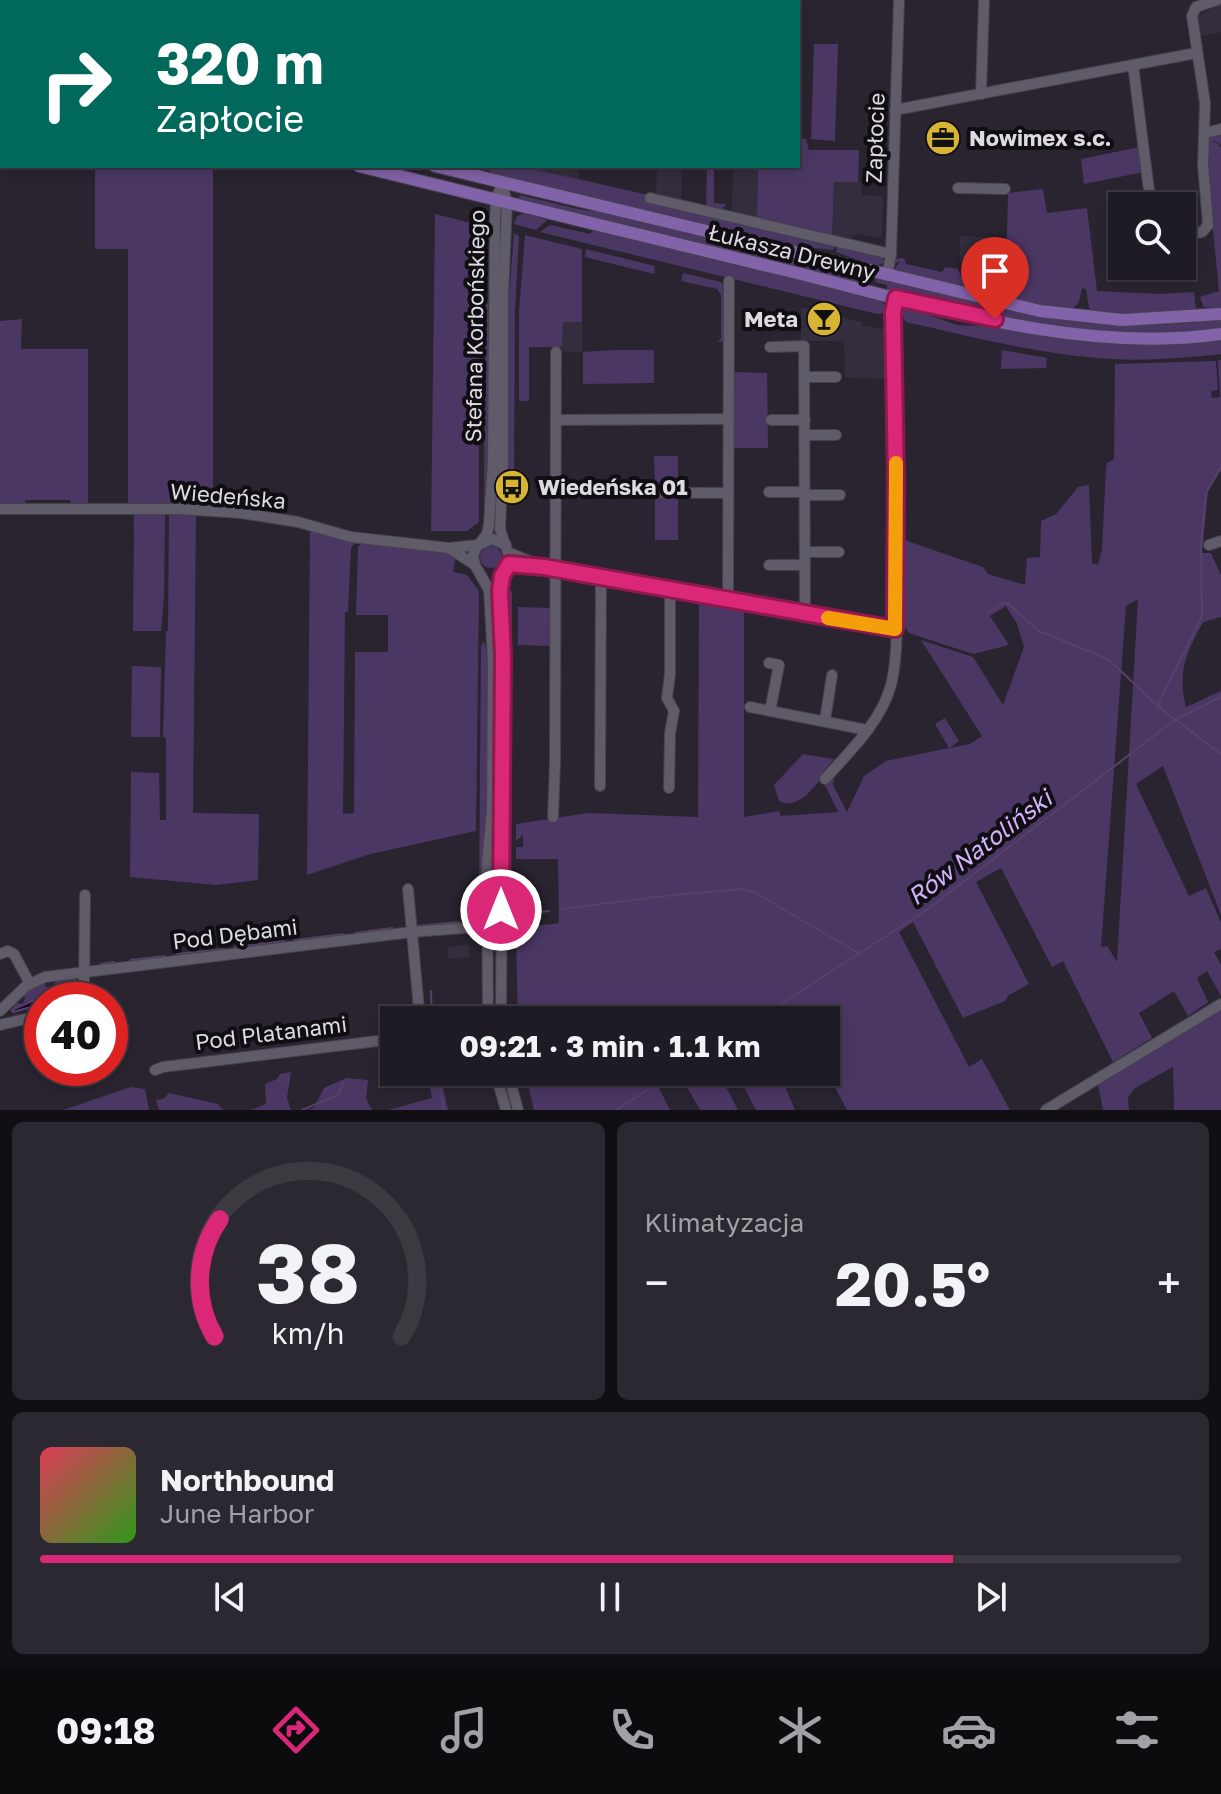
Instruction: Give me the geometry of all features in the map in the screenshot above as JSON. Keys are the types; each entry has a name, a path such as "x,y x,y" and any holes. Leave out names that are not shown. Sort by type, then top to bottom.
{"main road":[{"name":"Łukasza Drewny","path":"367,168 896,298 1017,324 1092,337 1174,339 1221,334"},
{"name":"Łukasza Drewny","path":"443,168 982,299 1083,317 1165,319 1221,314"}],"street":[{"name":"Zapłocie","path":"887,276 891,254 899,0"},
{"path":"981,94 984,0"},
{"path":"1196,233 1204,231 1208,225 1203,165 1205,103 1192,13 1198,6 1217,0"},
{"path":"895,110 1196,53"},
{"path":"1133,65 1149,192"},
{"path":"1205,133 1221,129"},
{"name":"Stefana Korbońskiego","path":"501,1006 503,656 500,591 507,558 500,520 503,460 502,183"},
{"path":"958,188 1005,189"},
{"path":"650,198 891,254"},
{"name":"Stefana Korbońskiego","path":"488,1006 487,865 492,809 493,661 489,590 473,556 488,528 493,462 492,287 502,201"},
{"path":"728,600 729,281"},
{"path":"825,779 867,730 882,707 891,684 895,629 893,313 896,298"},
{"path":"770,347 804,346 805,614"},
{"path":"553,817 556,352"},
{"path":"804,377 836,377"},
{"path":"556,420 728,419"},
{"path":"771,420 805,420"},
{"path":"805,435 836,435"},
{"path":"556,492 728,493"},
{"path":"769,492 840,495"},
{"name":"Wiedeńska","path":"0,509 180,509 241,513 298,522 351,537 449,548 478,545"},
{"path":"478,545 492,539 507,558 544,567 895,629"},
{"path":"1209,545 1221,541"},
{"name":"Wiedeńska","path":"449,548 476,567"},
{"path":"805,552 839,552"},
{"path":"476,567 488,575 507,558"},
{"path":"769,565 805,565"},
{"path":"600,786 601,577"},
{"path":"669,788 670,733 674,713 667,698 670,590"},
{"path":"769,663 779,665 770,711"},
{"path":"825,720 832,675"},
{"path":"750,707 867,730"},
{"path":"408,889 419,1006"},
{"path":"83,982 85,895"},
{"name":"Pod Dębami","path":"34,982 45,977 412,932 501,925"},
{"path":"0,954 13,952 29,982"},
{"name":"Pod Dębami","path":"3,1008 24,989"},
{"path":"1046,1110 1221,1004"},
{"path":"3,1008 14,1021"},
{"path":"0,1025 24,1019"},
{"name":"Pod Platanami","path":"155,1070 380,1041"},
{"path":"499,1086 506,1110"},
{"path":"512,1086 518,1110"}],"shaded area":[{"path":"1221,2 1221,32 1198,37 1196,18"},
{"path":"814,44 838,44 835,141 811,139"},
{"path":"1221,133 1221,145 1213,140 1221,147 1221,309 1204,307 1200,297 1219,291 1206,160 1207,136"},
{"path":"800,138 806,139 809,150 859,150 858,182 834,182 832,237 757,218 758,168 800,168"},
{"path":"1140,147 1144,172 1084,184 1081,159"},
{"path":"95,168 213,168 213,508 128,507 128,249 95,249"},
{"path":"481,168 527,168 648,195 835,244 833,250 789,247 489,174 490,171"},
{"path":"527,168 579,168 578,179"},
{"path":"657,168 682,168 681,202 656,197"},
{"path":"707,168 714,168 714,203 726,204 722,210 706,207"},
{"path":"733,168 758,168 757,218 732,213"},
{"path":"834,181 861,182 862,195 883,196 882,236 857,234 851,238 832,234"},
{"path":"1043,189 1047,213 1087,208 1097,291 1194,292 1196,309 1141,315 1095,313 1089,308 1086,289 1082,288 1079,302 1071,310 1001,298 894,270 900,261 894,264 894,259 904,258 906,264 942,272 945,267 958,269 961,276 1003,285 1008,193"},
{"path":"520,195 614,214 869,276 868,284 880,289 518,199"},
{"path":"524,213 547,220 536,230 514,224 517,216"},
{"path":"435,214 482,226 478,261 479,522 467,531 431,531"},
{"path":"550,225 590,234 592,231 614,234 878,298 887,307 883,313 877,314 540,232"},
{"path":"514,233 519,236 515,309 514,472 510,476 507,461 508,308"},
{"path":"525,235 582,249 582,322 563,322 562,347 529,347 529,401 519,401 519,311"},
{"path":"960,236 1007,238 1006,272 960,262"},
{"path":"837,245 882,256 884,263 875,266 836,252"},
{"path":"586,249 655,266 654,274 585,257"},
{"path":"683,273 721,282 724,286 725,339 721,342 718,342 721,338 721,295 717,289 681,281"},
{"path":"876,278 1047,316 1134,324 1177,324 1221,319 1221,329 1124,333 1054,328 998,318 887,290 887,285 875,282"},
{"path":"485,288 488,305 489,466 484,522"},
{"path":"801,307 890,331 890,379 845,378 844,341 801,341"},
{"path":"906,307 957,325 1000,327 1099,342 1186,343 1221,340 1221,354 1139,360 1059,354 906,322 900,312"},
{"path":"22,319 21,349 88,349 88,507 71,507 70,500 25,500 25,507 0,507 0,321"},
{"path":"562,322 582,322 583,352 562,352"},
{"path":"654,350 654,383 583,384 583,352"},
{"path":"1002,350 1047,358 1046,368 1001,369"},
{"path":"1218,360 1221,360 1221,470 1208,491 1202,553 1211,553 1221,575 1221,617 1203,622 1188,653 1182,683 1186,707 1221,691 1221,915 1163,766 1136,784 1189,896 1206,888 1221,923 1221,949 1214,952 1221,965 1221,996 1207,971 1197,978 1208,1002 1188,1016 1174,991 1139,1013 1152,1038 1113,1062 1063,961 1052,967 1001,868 976,882 1029,984 1009,995 1005,1001 963,1018 913,922 899,932 969,1067 982,1059 1010,1110 847,1110 834,1086 840,1086 840,1006 518,1006 516,939 528,928 559,923 558,859 516,859 516,847 523,847 523,835 516,841 516,824 588,813 698,817 699,599 744,606 744,817 779,811 781,816 838,812 825,785 832,778 847,812 864,776 886,761 949,748 935,724 945,718 959,741 950,748 970,744 982,736 921,640 973,657 1003,705 1024,647 1017,624 1006,606 990,616 1009,645 973,654 909,633 901,621 901,539 983,567 988,574 1025,585 1027,558 1040,557 1041,521 1056,514 1078,487 1089,485 1092,563 1098,565 1102,549 1106,469 1107,463 1114,459 1115,364 1216,361 1218,390 1211,391 1212,398 1220,397","holes":["1138,599 1117,962 1107,946 1101,947 1126,606"]},
{"path":"733,372 767,373 768,448 733,448"},
{"path":"654,456 678,456 678,488 655,488"},
{"path":"655,496 678,496 678,540 655,540"},
{"path":"134,515 165,515 161,631 133,631"},
{"path":"169,515 196,515 193,813 259,814 258,880 216,885 130,877 131,772 159,773 160,820 166,820 166,738 163,737"},
{"path":"310,529 357,540 351,548 348,612 345,612 343,814 354,813 355,652 388,652 388,615 356,615 358,547 365,541 450,554 455,560 453,572 467,575 479,591 476,831 370,854 307,875"},
{"path":"491,546 499,549 502,557 499,565 491,568 483,565 480,557 483,549"},
{"path":"512,591 509,850 506,838 503,592"},
{"path":"518,607 551,608 551,646 518,645"},
{"path":"484,641 488,655 487,812 482,904 479,904 481,646"},
{"path":"132,666 161,667 160,737 131,737"},
{"path":"803,754 834,759 805,796 793,803 779,801 774,785"},
{"path":"469,945 470,957 449,959 447,947"},
{"path":"74,978 69,982 56,982 57,979"},
{"path":"1221,1010 1221,1110 1174,1110 1173,1067 1135,1088 1128,1097 1129,1110 1103,1110 1098,1084"},
{"path":"291,1072 287,1098 291,1110 251,1110 266,1104 265,1084 277,1079 280,1074"},
{"path":"346,1078 368,1080 366,1098 372,1110 308,1110 314,1108 324,1088"},
{"path":"430,1086 443,1086 448,1110 388,1110 432,1098"},
{"path":"528,1086 662,1086 659,1088 670,1110 534,1110"},
{"path":"686,1086 725,1086 738,1110 700,1110"},
{"path":"743,1086 785,1086 795,1110 756,1110"},
{"path":"131,1087 145,1089 149,1110 63,1110"},
{"path":"169,1093 218,1104 223,1110 159,1110 156,1100 163,1099"}],"waterway":[{"path":"1221,467 1206,493 1201,546 1202,616 1159,703 1160,708 1221,754"},
{"path":"988,612 1003,603 1009,604 1037,630 1108,659 1158,706"},
{"name":"Rów Natoliński","path":"778,1006 928,909 1176,719 1221,697"},
{"path":"561,909 742,889 754,892 858,953"},
{"path":"525,914 549,911"},
{"path":"418,926 459,922"},
{"path":"355,933 392,928"},
{"path":"295,940 344,934"},
{"path":"235,947 284,941"},
{"path":"176,954 224,949"},
{"path":"131,960 165,956"},
{"path":"101,964 114,962"},
{"path":"431,991 432,1006"},
{"path":"302,1110 338,1095 344,1082"},
{"path":"440,1086 444,1110"},
{"name":"Rów Natoliński","path":"616,1110 653,1086"}],"slow traffic":[{"path":"828,618 895,629 896,463"}],"place":[{"name":"Nowimex s.c.","path":"943,138"},
{"name":"Meta","path":"824,319"},
{"name":"Wiedeńska 01","path":"512,487"}],"route":[{"path":"501,910 503,656 500,583 509,564 544,567 895,629 893,313 896,298 995,319"}]}
